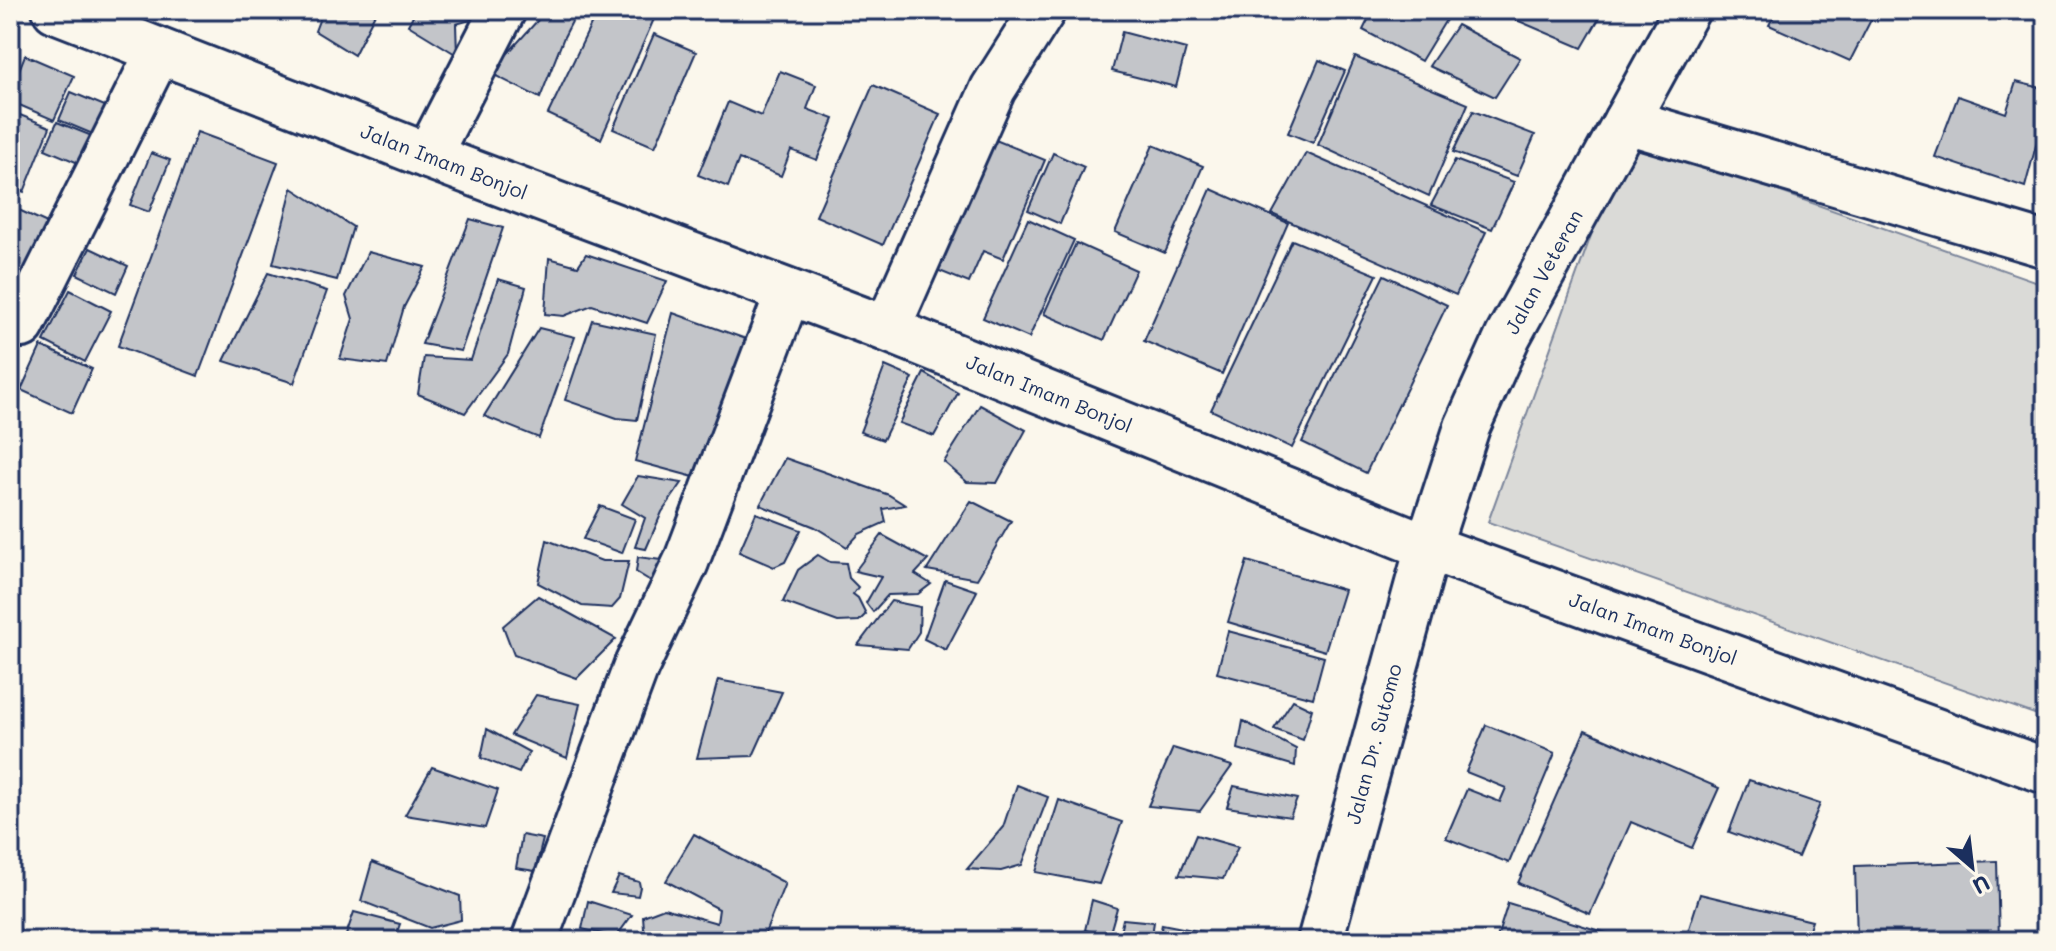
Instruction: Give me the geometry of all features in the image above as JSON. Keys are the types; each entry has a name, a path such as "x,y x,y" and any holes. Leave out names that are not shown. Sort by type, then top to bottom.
{"street":[{"name":"Jalan Imam Bonjol","path":"55,10 428,156 887,329 1428,547 2046,771"},
{"path":"428,156 503,10"},
{"path":"887,329 993,89 1043,10"},
{"name":"Jalan Veteran","path":"1428,547 1467,427 1508,336 1687,10"},
{"path":"22,325 159,51"},
{"path":"1626,121 2046,245"},
{"path":"534,941 636,667 686,562 788,293"},
{"name":"Jalan Dr. Sutomo","path":"1320,941 1428,547"}],"shaded area":[{"path":"1626,138 2046,285 2046,718 1488,522"}],"building":[{"path":"323,10 377,10 354,55 315,31"},
{"path":"416,10 485,10 482,17 456,24 457,55 408,25"},
{"path":"547,10 578,10 540,98 490,73"},
{"path":"598,10 632,13 633,10 658,10 601,139 548,114"},
{"path":"1373,10 1452,10 1421,61 1363,30"},
{"path":"1493,10 1584,10 1600,17 1582,48"},
{"path":"1777,10 1876,10 1850,61 1769,25"},
{"path":"1457,25 1520,58 1495,97 1429,66"},
{"path":"1122,32 1186,49 1176,87 1112,71"},
{"path":"654,34 696,52 655,147 613,129"},
{"path":"25,55 74,76 54,120 10,101 10,92"},
{"path":"1355,57 1468,104 1429,196 1318,145"},
{"path":"1319,60 1345,71 1313,143 1288,133"},
{"path":"780,71 816,85 807,109 834,119 817,160 791,150 781,176 739,159 728,187 698,175 728,102 761,116"},
{"path":"2016,82 2046,89 2046,108 2025,187 1935,157 1958,96 2006,113"},
{"path":"873,85 940,114 883,245 816,216"},
{"path":"71,92 112,109 100,137 59,120"},
{"path":"10,111 50,127 24,192 10,186"},
{"path":"1473,111 1535,135 1517,176 1453,152"},
{"path":"57,122 102,140 90,168 45,149"},
{"path":"197,132 278,162 198,376 118,346"},
{"path":"993,139 1045,160 1003,259 983,251 969,283 937,270"},
{"path":"1153,145 1203,166 1165,253 1115,232"},
{"path":"151,153 170,160 149,212 130,205"},
{"path":"1053,153 1084,167 1060,224 1028,210"},
{"path":"1306,153 1486,232 1456,295 1272,214"},
{"path":"1455,160 1514,182 1492,229 1431,205"},
{"path":"292,188 353,227 337,280 273,264"},
{"path":"1211,189 1288,223 1222,374 1144,341"},
{"path":"10,206 56,227 23,289 10,283"},
{"path":"470,219 503,228 461,351 422,344"},
{"path":"1028,219 1074,240 1029,338 983,318"},
{"path":"1292,240 1377,275 1292,448 1211,410"},
{"path":"1076,243 1136,270 1104,340 1044,314"},
{"path":"90,248 128,266 116,293 77,274"},
{"path":"368,252 425,267 404,307 387,365 340,359 353,319 346,296"},
{"path":"586,254 667,281 647,323 592,305 564,316 545,314 549,258 578,266"},
{"path":"268,273 327,291 294,383 224,361"},
{"path":"1384,275 1447,305 1366,473 1302,442"},
{"path":"498,279 526,287 508,354 465,413 418,394 424,357 471,360"},
{"path":"70,290 111,311 85,362 44,341"},
{"path":"673,313 763,345 694,477 635,461"},
{"path":"592,320 656,334 637,420 617,418 565,400"},
{"path":"539,328 575,337 539,438 484,416"},
{"path":"41,346 92,369 72,413 21,390"},
{"path":"885,366 913,378 883,440 860,432"},
{"path":"924,373 958,393 934,436 899,423"},
{"path":"980,405 1026,430 997,483 967,482 944,462"},
{"path":"785,458 889,495 905,505 883,509 886,522 859,534 847,547 815,527 760,505"},
{"path":"638,476 682,483 662,512 646,549 635,547 645,518 622,504"},
{"path":"971,501 1011,521 977,579 927,570"},
{"path":"600,506 635,519 622,553 583,539"},
{"path":"756,513 801,530 785,562 774,567 739,552"},
{"path":"882,535 928,560 915,574 931,584 918,594 888,595 873,612 866,603 881,577 855,571"},
{"path":"547,540 602,561 629,561 620,599 612,608 582,606 538,583"},
{"path":"818,555 830,562 846,563 849,578 858,587 853,594 866,614 859,621 838,622 783,602 798,570"},
{"path":"638,557 669,561 654,583 636,572"},
{"path":"1247,561 1344,590 1325,651 1228,622"},
{"path":"945,580 977,591 946,650 924,639"},
{"path":"538,596 616,639 577,678 514,655 503,626"},
{"path":"891,601 920,607 919,632 908,649 858,645"},
{"path":"1228,631 1324,657 1313,698 1217,673"},
{"path":"718,680 782,692 753,756 697,758"},
{"path":"536,695 580,704 567,758 511,735"},
{"path":"1293,700 1312,709 1303,740 1274,729"},
{"path":"1243,721 1296,749 1295,766 1238,749"},
{"path":"1486,725 1555,753 1509,863 1446,838 1467,789 1500,802 1506,788 1466,772"},
{"path":"487,729 529,752 519,773 481,758"},
{"path":"1585,730 1719,788 1692,848 1631,822 1590,914 1518,883"},
{"path":"1173,748 1232,766 1200,811 1148,806"},
{"path":"432,767 498,790 485,828 405,815"},
{"path":"1749,780 1820,804 1798,857 1729,832"},
{"path":"1017,785 1048,797 1022,865 1001,871 967,869 1003,827"},
{"path":"1234,786 1297,799 1290,817 1227,807"},
{"path":"1059,800 1122,822 1099,884 1036,872"},
{"path":"694,834 785,883 762,941 645,941 643,916 664,908 717,923 719,909 666,881"},
{"path":"522,835 543,839 535,871 516,868"},
{"path":"1196,835 1238,847 1223,879 1179,875"},
{"path":"1997,861 1999,941 1857,941 1855,866"},
{"path":"372,862 460,896 461,920 430,928 361,901"},
{"path":"619,876 639,882 638,896 611,893"},
{"path":"1700,894 1812,921 1805,941 1685,941"},
{"path":"1092,900 1117,908 1109,936 1085,930"},
{"path":"588,901 632,915 616,937 582,929"},
{"path":"1508,903 1633,941 1496,941"},
{"path":"354,912 400,924 394,941 344,941"},
{"path":"1123,919 1154,922 1151,941 1118,941"},
{"path":"1162,924 1208,933 1204,941 1159,941"}]}
